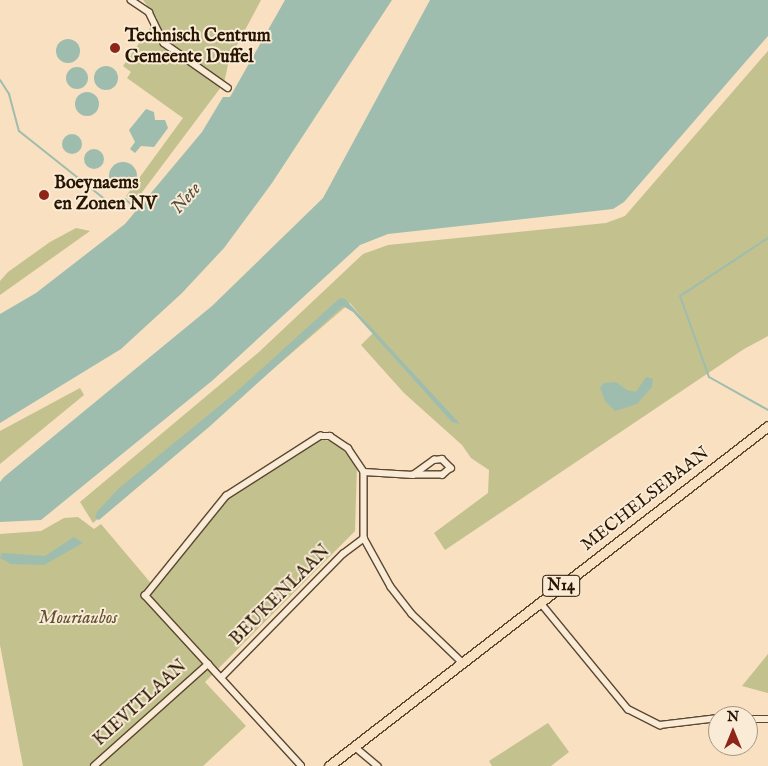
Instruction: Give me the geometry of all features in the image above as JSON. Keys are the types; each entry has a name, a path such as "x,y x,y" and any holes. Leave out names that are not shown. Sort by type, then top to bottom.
{"main road":[{"name":"MECHELSEBAAN","path":"354,746 768,426"},
{"name":"N14","path":"329,766 354,746"}],"street":[{"path":"131,0 149,12 164,43 228,88"},
{"path":"301,766 145,596 226,496 320,436 330,436 348,448 364,472 364,538 391,587 412,614 463,663"},
{"path":"364,472 413,475 443,475 451,468 442,458 434,460 413,475"},
{"path":"355,542 363,526"},
{"name":"BEUKENLAAN","path":"221,678 355,542 364,538"},
{"path":"540,602 615,697 642,718 660,725 708,719"},
{"name":"KIEVITLAAN","path":"94,766 208,664"},
{"path":"354,746 378,766"}],"green space":[{"path":"143,0 261,0 229,60 224,83 134,203 126,196 183,118 127,78 131,72 123,66 157,18"},
{"path":"768,51 768,336 744,349 445,550 434,533 488,493 489,470 471,458 462,445 404,393 361,345 374,332 350,303 93,523 80,502 259,352 363,254 388,245 606,223 625,216"},
{"path":"76,228 90,231 0,295 0,281 8,272 50,242"},
{"path":"80,388 84,395 0,464 0,431"},
{"name":"Mouriaubos","path":"320,439 330,441 342,449 357,466 355,531 205,682 246,726 203,766 23,766 0,645 0,534 41,531 64,518 78,517 94,529 101,524 155,588 225,501"},
{"path":"768,654 768,693 742,686"},
{"path":"548,723 569,752 551,766 492,766 489,761"}],"water":[{"name":"Nete","path":"285,0 392,0 272,183 224,248 182,293 121,349 0,423 0,314 36,293 125,224 202,132 223,97 230,97"},
{"path":"430,0 768,0 768,36 624,202 613,209 388,234 360,245 213,380 41,520 0,522 0,482 4,477 212,306 323,198"},
{"path":"68,39 73,40 79,46 79,56 73,62 68,63 63,62 57,56 56,51 57,46 63,40"},
{"path":"106,66 111,67 117,73 117,83 111,89 106,90 101,89 95,83 94,78 95,73 101,67"},
{"path":"77,67 85,70 88,78 85,86 77,89 69,86 66,78 69,70"},
{"path":"87,92 96,95 99,104 96,113 87,116 78,113 75,104 78,95"},
{"path":"146,109 154,112 155,120 165,120 168,128 154,147 141,146 135,153 130,149 135,142 129,130"},
{"path":"72,134 79,137 82,144 79,151 72,154 65,151 62,144 65,137"},
{"path":"94,149 101,152 104,159 101,166 94,169 87,166 84,159 87,152"},
{"path":"123,162 133,166 137,176 133,186 123,190 113,186 109,176 113,166"},
{"path":"340,298 345,299 460,424 452,422 353,312 343,306 209,427 99,520 95,518 97,512 118,489 235,393"},
{"path":"646,377 653,379 652,387 637,404 615,411 605,401 600,388 604,383 616,382 627,390 636,392"},
{"path":"74,537 83,543 44,565 11,564 0,558 2,553 45,556"}],"waterway":[{"path":"0,80 9,94 19,131 117,209"},
{"path":"125,199 131,204"},
{"path":"768,238 680,296 709,377 768,410"}],"place":[{"name":"Technisch Centrum Gemeente Duffel","path":"115,48"},
{"name":"Boeynaems en Zonen NV","path":"44,195"}]}
